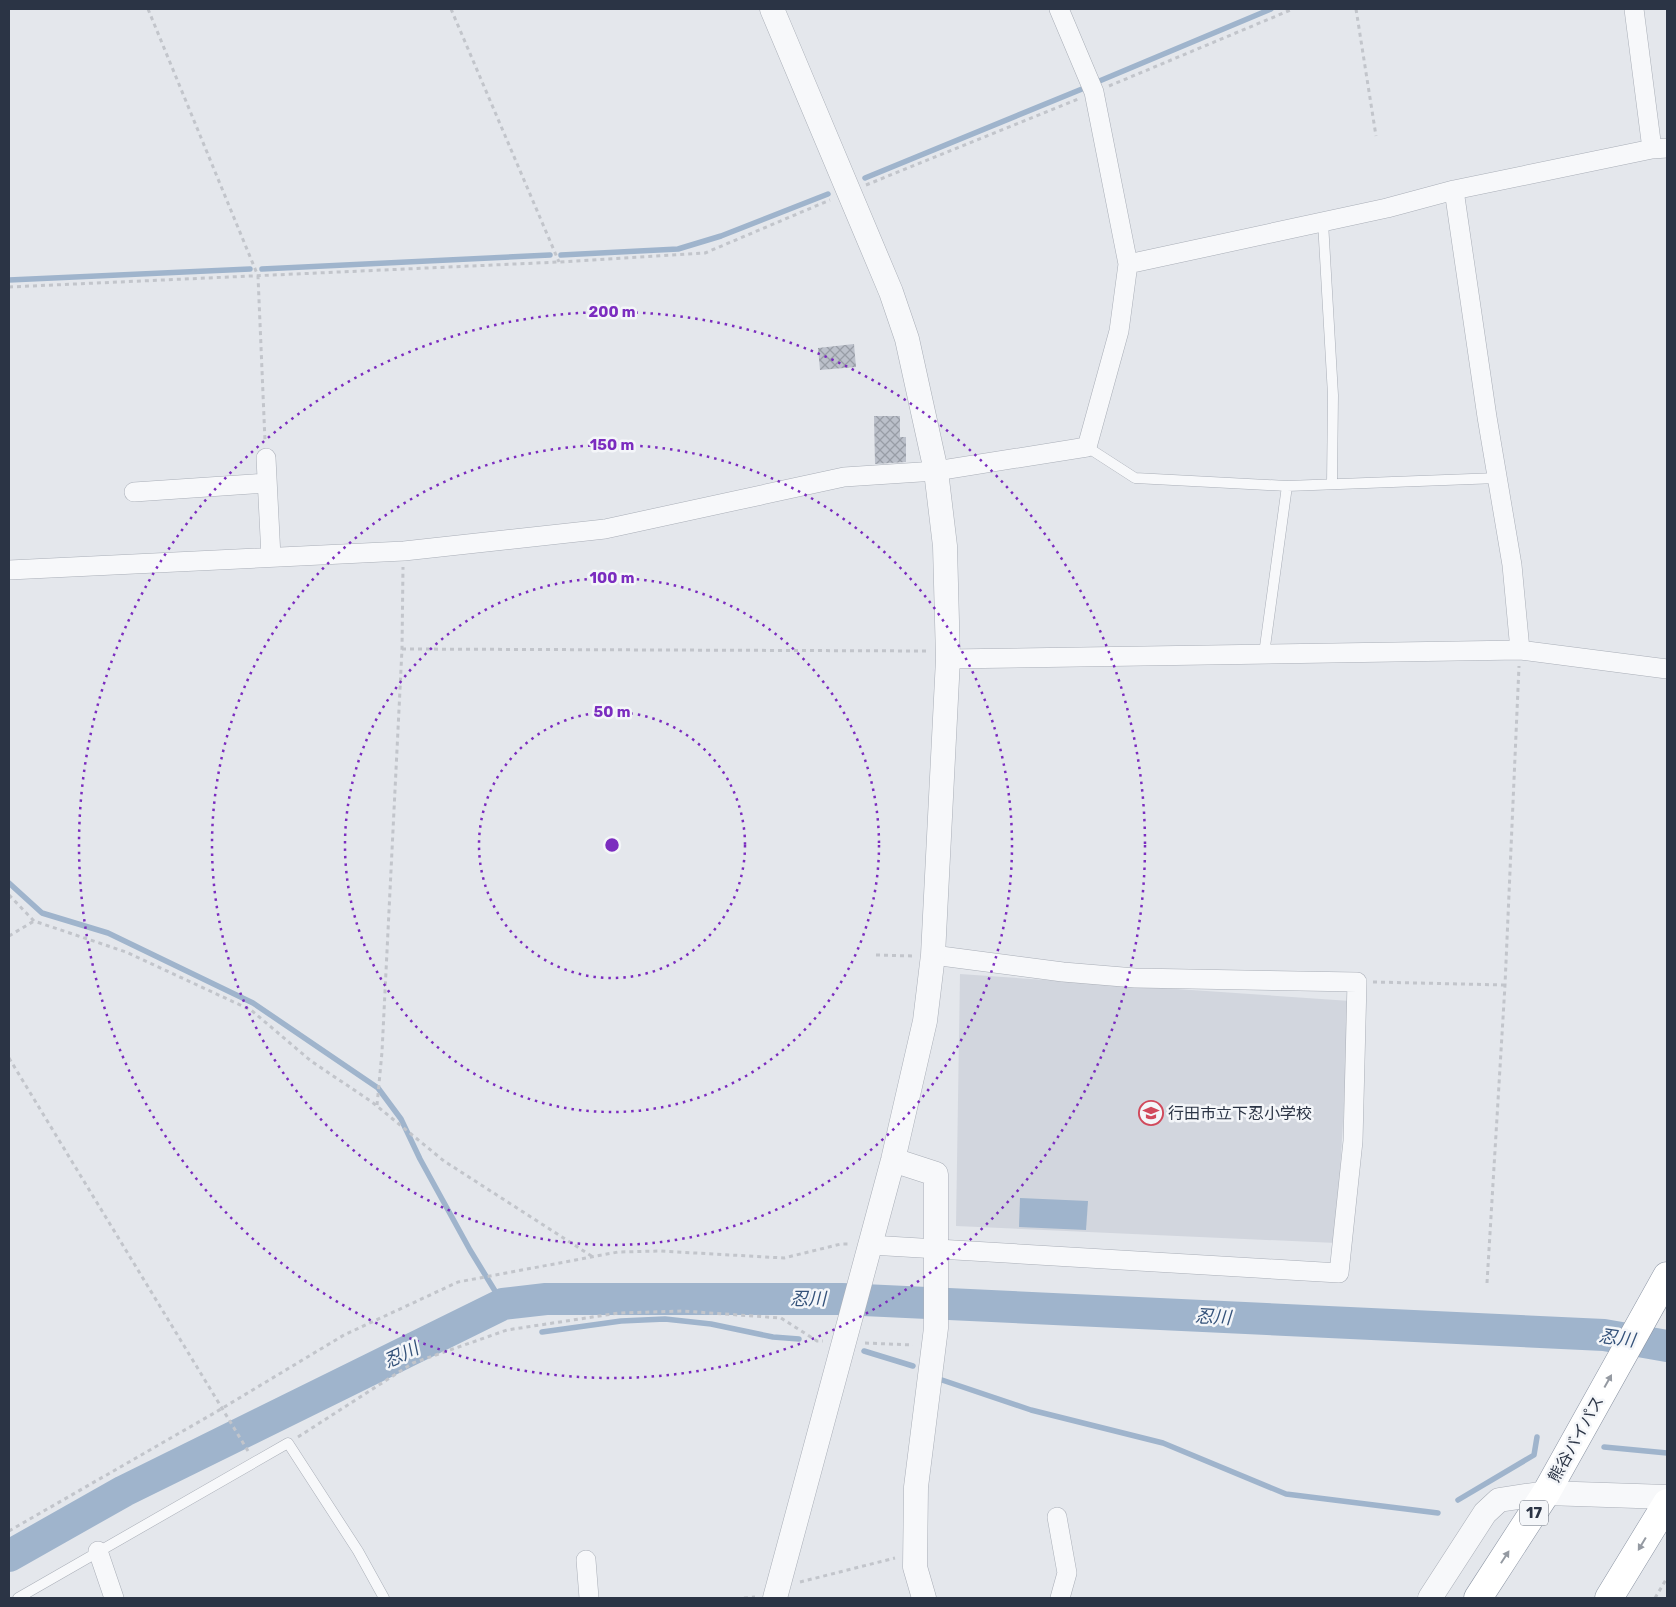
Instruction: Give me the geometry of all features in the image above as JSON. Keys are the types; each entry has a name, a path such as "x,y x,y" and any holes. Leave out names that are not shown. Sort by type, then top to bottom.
{"highway":[{"name":"熊谷バイパス","path":"1478,1598 1546,1494 1666,1278"},
{"path":"1609,1598 1667,1503"}],"street":[{"path":"772,9 891,292 907,339 936,471 945,546 948,655 925,956 925,1021 893,1160 778,1590"},
{"path":"9,570 404,551 605,529 844,477 936,471 1087,447 1119,331 1128,264 1094,92 1059,9"},
{"path":"1128,264 1323,222 1454,190 1660,149 1634,9"},
{"path":"1454,190 1487,417 1512,565 1520,650"},
{"path":"266,458 271,556"},
{"path":"134,492 267,483"},
{"path":"948,655 1264,654 1520,650 1667,669"},
{"path":"870,1244 936,1255 1339,1273 1353,1141 1357,982 1135,978 925,956"},
{"path":"893,1160 936,1174 936,1328 916,1487 915,1567 924,1598"},
{"path":"1430,1598 1485,1513 1499,1500 1546,1494 1667,1497"},
{"path":"1057,1517 1067,1573 1060,1598"},
{"path":"98,1551 114,1598"},
{"path":"586,1560 589,1598"}],"lane":[{"path":"1323,222 1333,395 1332,484"},
{"path":"1087,447 1135,478 1287,486 1498,478"},
{"path":"1264,654 1287,486"},
{"path":"18,1598 288,1443 358,1551 384,1598"}],"path":[{"path":"148,9 258,276 266,458"},
{"path":"451,9 559,262"},
{"path":"9,287 559,262 705,253 1293,9"},
{"path":"1356,9 1376,136"},
{"path":"377,1106 382,1052 402,649 404,551"},
{"path":"402,649 948,655"},
{"path":"1487,1284 1505,985 1520,650"},
{"path":"9,895 34,921 126,952 251,1010 311,1061 377,1106 444,1161 593,1257"},
{"path":"9,936 34,921"},
{"path":"876,955 925,956"},
{"path":"1357,982 1505,985"},
{"path":"9,1058 249,1454"},
{"path":"9,1531 223,1409 344,1335 458,1282 618,1252 660,1251 784,1258 841,1244 870,1244"},
{"path":"288,1443 413,1363 507,1330 619,1312 682,1311 781,1318"},
{"path":"778,1590 915,1553"},
{"path":"1655,1598 1667,1578"}],"shaded area":[{"name":"行田市立下忍小学校","path":"960,974 1350,1001 1336,1243 956,1226"}],"water":[{"path":"1020,1198 1088,1201 1086,1230 1019,1227"}],"building":[{"path":"854,344 856,367 820,370 818,348"},
{"path":"874,416 900,416 900,437 906,437 906,462 875,464"}],"waterway":[{"path":"1097,82 1271,9"},
{"path":"865,178 1082,89"},
{"path":"561,255 678,249 721,236 828,194"},
{"path":"262,269 550,255"},
{"path":"9,280 250,269"},
{"path":"9,883 42,913 108,933 253,1003 378,1088 401,1119 420,1159 470,1250 503,1304"},
{"name":"忍川","path":"9,1556 124,1491 503,1304 546,1299 842,1299 1604,1335 1667,1346"},
{"path":"542,1332 621,1321 665,1319 711,1324 773,1337 799,1339"},
{"path":"864,1351 913,1366"},
{"path":"939,1379 1031,1410 1163,1443 1286,1494 1438,1513"},
{"path":"1458,1500 1534,1455 1537,1437"},
{"path":"1604,1447 1667,1453"}],"place":[{"name":"行田市立下忍小学校","path":"1151,1113"}]}
